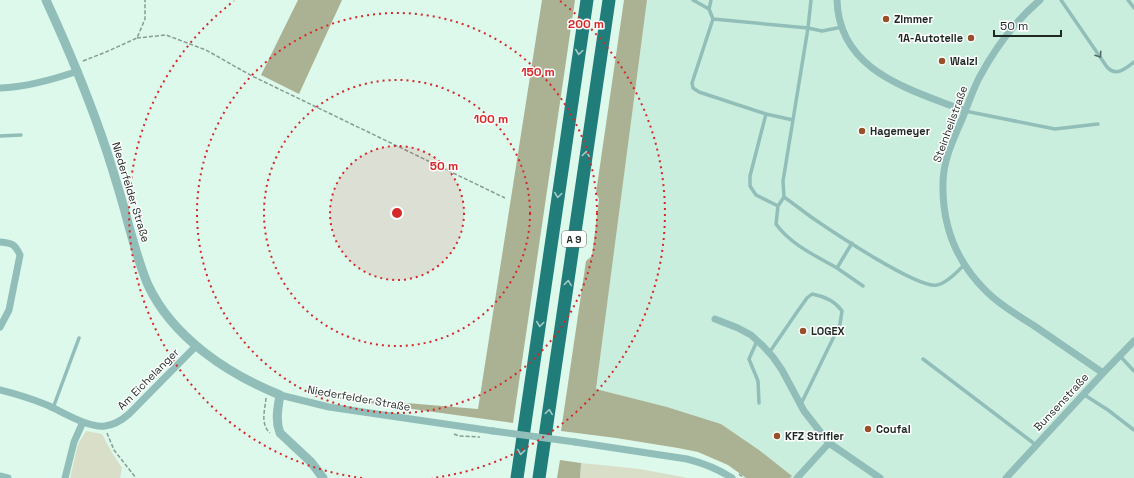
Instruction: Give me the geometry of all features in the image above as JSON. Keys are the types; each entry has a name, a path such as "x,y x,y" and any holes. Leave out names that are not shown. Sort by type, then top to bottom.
{"highway":[{"name":"A 9","path":"517,478 587,0"},
{"name":"A 9","path":"539,478 609,0"}],"street":[{"name":"Niederfelder Straße","path":"46,0 95,115 120,192 138,257 149,286 169,318 196,346 213,358 244,379 261,387 280,395 329,407 687,459 703,463 732,478"},
{"path":"837,0 837,7 846,38 855,52 867,65 898,84 965,111"},
{"name":"Steinheilstraße","path":"1040,0 1027,11 1009,31 994,52 978,79 965,111 951,147 943,182 948,228 954,247 964,265 975,280 1004,306 1103,372"},
{"path":"0,88 15,88 45,82 62,77 76,68"},
{"path":"0,242 11,243 20,255 8,310 0,327"},
{"path":"715,319 738,328 751,335 758,341 782,370 800,404 829,443 880,478"},
{"name":"Bunsenstraße","path":"1010,476 1036,445 1103,372 1134,341"},
{"name":"Am Eichelanger","path":"104,426 123,419 196,346"},
{"path":"0,390 53,408 91,425 104,426"},
{"path":"280,395 277,421 280,434 311,462 323,478"},
{"path":"65,478 74,442 83,422"},
{"path":"797,478 829,443"},
{"path":"0,476 8,478"}],"lane":[{"path":"693,0 709,9"},
{"path":"711,0 709,9 713,19 692,83 693,88 699,92 766,114 793,120"},
{"path":"811,0 808,28 783,181 784,197 778,206 776,224 782,232 797,244 863,286"},
{"path":"1061,0 1110,71 1121,71 1134,62"},
{"path":"1128,0 1134,8"},
{"path":"713,19 808,28 822,31 842,27"},
{"path":"965,111 1055,129 1098,124"},
{"path":"766,114 750,176 750,186 756,195 778,206"},
{"path":"0,136 21,135"},
{"path":"784,197 813,219 883,263 924,283 937,285 949,279 964,265"},
{"path":"836,268 852,243"},
{"path":"769,353 797,312 812,294 826,298 838,306 842,311 840,324 800,404"},
{"path":"53,408 79,338"},
{"path":"758,341 748,359 758,381 759,402"},
{"path":"1120,356 1134,372"},
{"path":"923,359 1036,445"},
{"path":"1083,394 1108,410 1134,430"}],"path":[{"path":"137,38 145,19 145,0"},
{"path":"76,68 137,38 166,35 206,50 252,76 505,198"},
{"path":"104,426 114,450 136,478"},
{"path":"452,433 459,436 476,438 482,437"}],"shaded area":[{"path":"298,0 342,0 299,94 261,75"},
{"path":"542,0 575,0 513,423 311,395 478,409"},
{"path":"624,0 647,0 596,389 667,407 721,424 759,450 792,476 790,478 746,478 728,465 698,452 616,438 561,431 586,261 592,256 599,199 596,193"},
{"path":"647,0 1134,0 1134,478 790,478 792,476 759,450 721,424 667,407 596,389"},
{"path":"86,431 102,434 122,468 120,478 70,478 78,444"},
{"path":"560,460 581,463 580,478 557,478"},
{"path":"581,463 640,469 688,478 580,478"}],"place":[{"name":"Zimmer","path":"886,19"},
{"name":"1A-Autoteile","path":"971,38"},
{"name":"Walzl","path":"942,61"},
{"name":"Hagemeyer","path":"862,131"},
{"name":"LOGEX","path":"803,331"},
{"name":"Coufal","path":"868,429"},
{"name":"KFZ Strifler","path":"777,436"}]}
